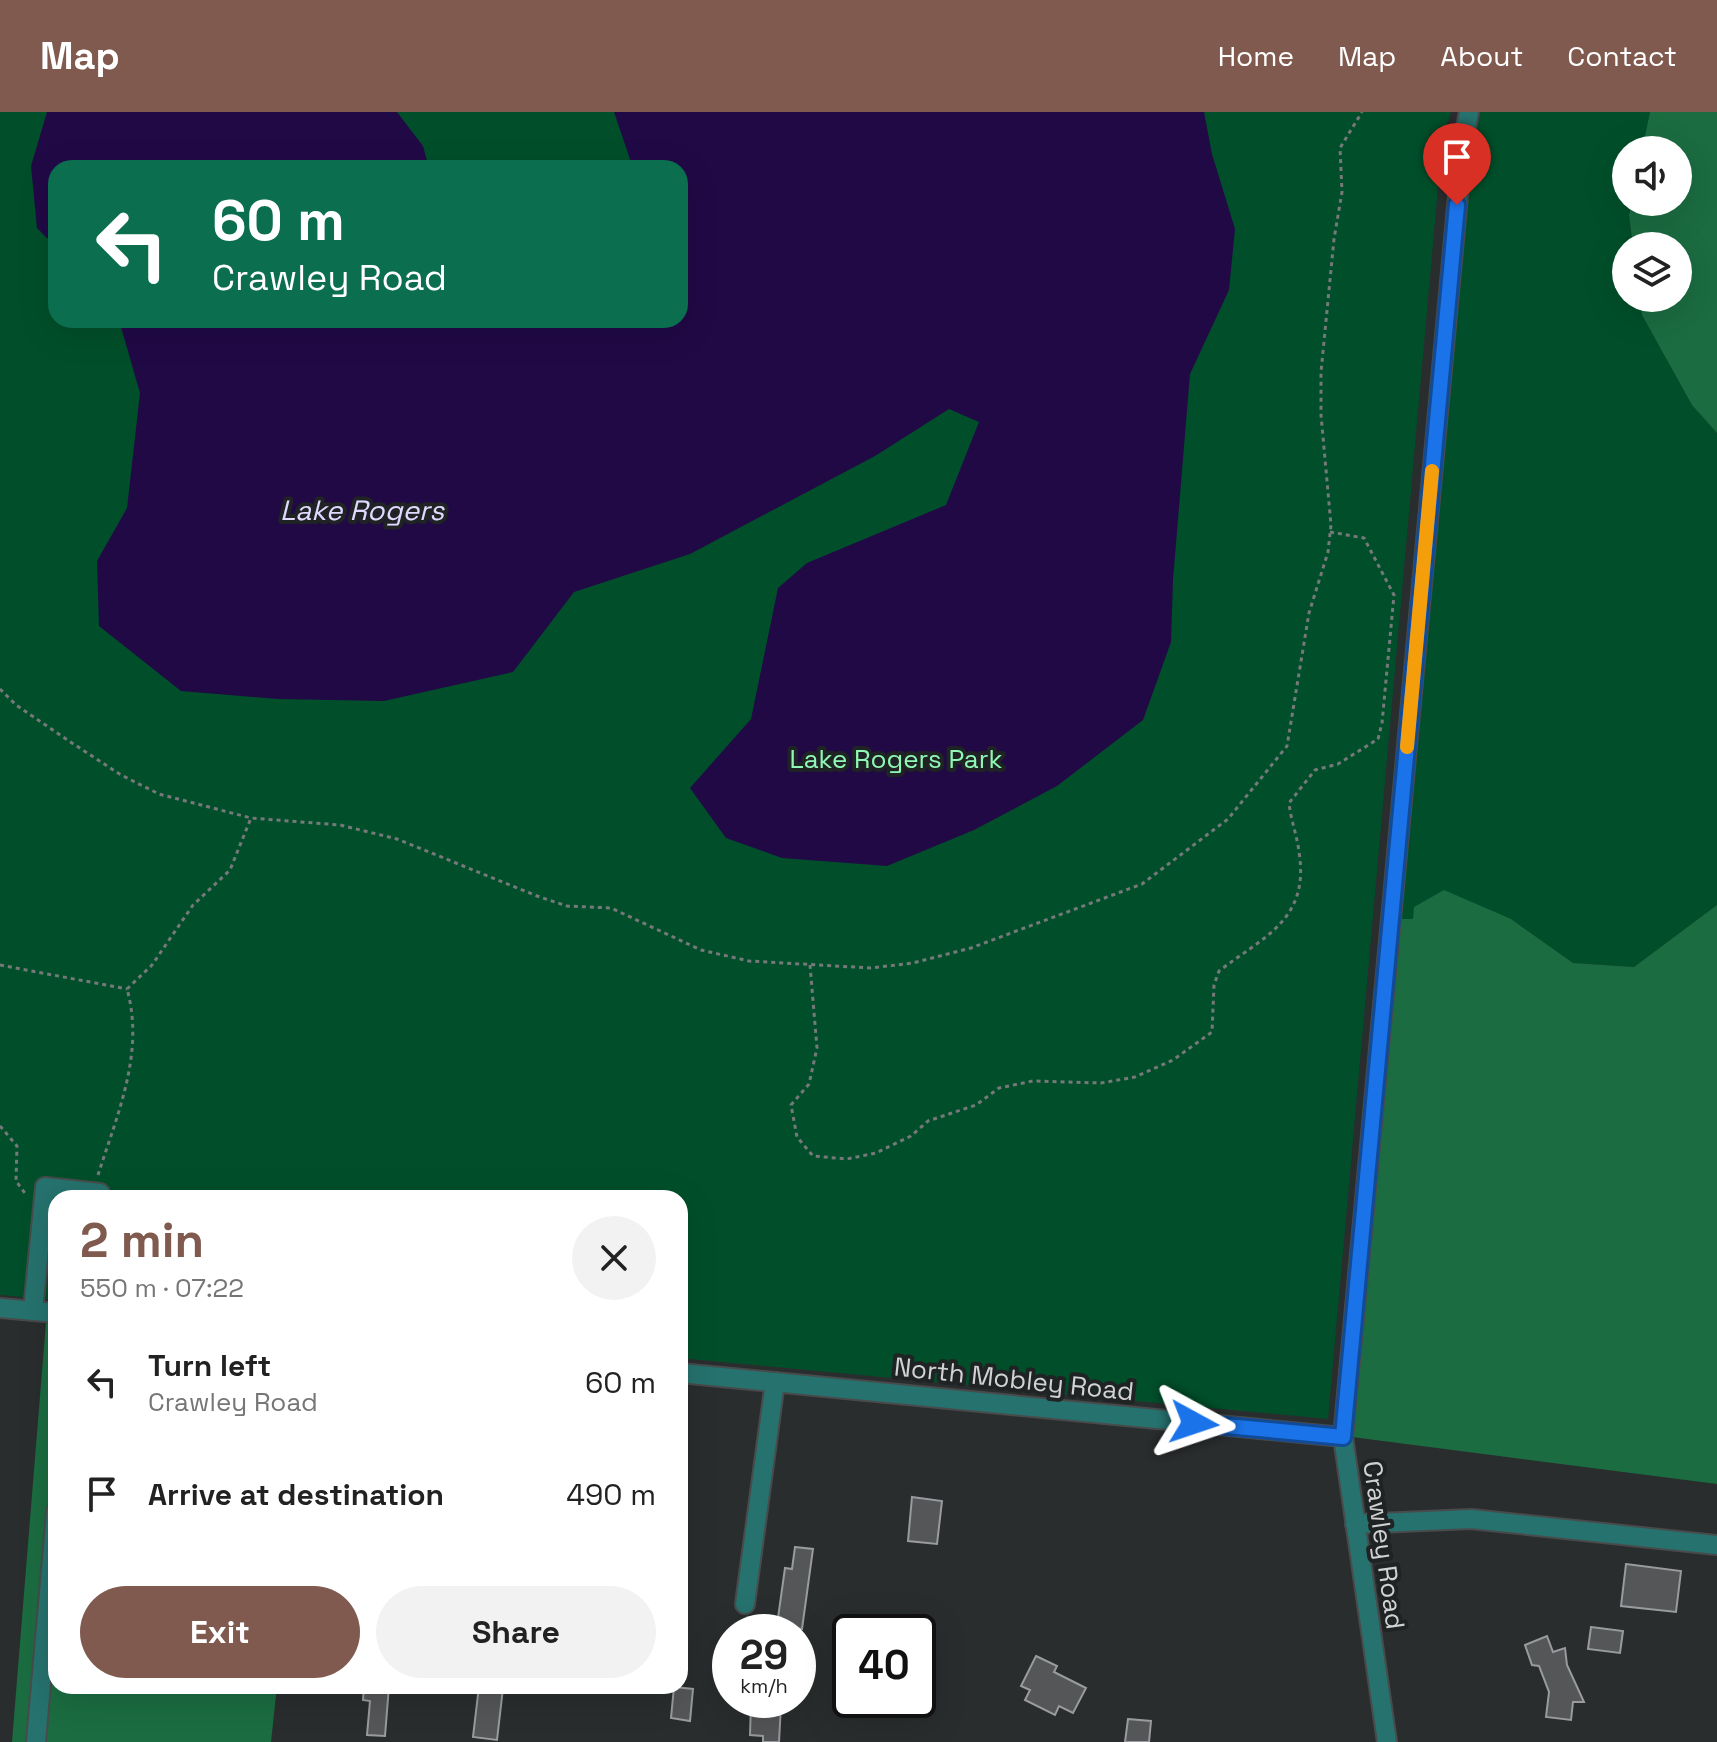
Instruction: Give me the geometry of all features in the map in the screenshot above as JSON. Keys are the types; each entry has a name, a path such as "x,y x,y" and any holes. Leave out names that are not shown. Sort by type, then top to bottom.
{"street":[{"name":"Crawley Road","path":"1387,1742 1343,1437 1463,142 1469,112"},
{"path":"33,1311 45,1187 72,1190"},
{"path":"0,1308 48,1312"},
{"name":"North Mobley Road","path":"688,1374 1343,1437"},
{"path":"745,1604 775,1382"},
{"path":"1355,1524 1471,1519 1717,1545"},
{"path":"36,1742 48,1604"}],"path":[{"path":"0,689 16,705 121,775 159,794 251,818 340,825 397,839 567,906 611,908 701,950 749,961 871,968 913,963 986,943 1142,884 1228,819 1287,746 1309,613 1325,568 1330,532 1321,415 1321,372 1334,239 1342,192 1340,148 1362,112"},
{"path":"810,965 817,1048 809,1084 791,1105 797,1137 813,1156 847,1159 876,1153 911,1136 928,1121 976,1105 999,1088 1033,1081 1101,1083 1135,1077 1173,1060 1212,1032 1214,985 1219,971 1258,947 1279,928 1292,909 1300,876 1289,803 1315,770 1338,764 1378,739 1382,723 1394,595 1364,538 1330,532"},
{"path":"127,989 152,965 193,905 230,870 251,818"},
{"path":"0,965 127,989"},
{"path":"101,1168 112,1141 129,1073 133,1009 127,989"},
{"path":"0,1126 17,1146 16,1181 29,1198"}],"green space":[{"name":"Lake Rogers Park","path":"0,112 1451,112 1442,143 1328,1419 688,1359 688,1190 48,1190 48,1299 0,1295"},
{"path":"1477,112 1650,112 1645,136 1612,136 1612,216 1629,216 1631,232 1612,232 1612,312 1642,312 1692,405 1717,433 1717,905 1634,967 1573,963 1511,919 1400,919 1471,143"},
{"path":"1650,112 1717,112 1717,433 1692,405 1642,315 1642,312 1692,312 1692,232 1631,232 1629,216 1692,216 1692,136 1645,136"},
{"path":"1444,890 1511,919 1573,963 1634,967 1717,905 1717,1484 1352,1437 1400,919 1413,919 1414,907"},
{"path":"46,1322 48,1502 27,1742 12,1742"},
{"path":"49,1694 276,1694 271,1742 45,1742"}],"water":[{"path":"47,112 397,112 423,146 427,160 48,160 48,239 37,228 31,166"},
{"name":"Lake Rogers","path":"614,112 1204,112 1212,154 1235,229 1229,290 1190,374 1171,642 1143,720 1057,786 974,830 887,866 782,858 726,838 690,788 751,719 778,588 807,563 946,505 979,422 949,409 875,456 690,554 574,592 513,672 384,701 278,699 181,691 99,626 97,561 127,508 140,393 121,328 688,328 688,160 630,160"}],"building":[{"path":"912,1497 942,1501 937,1544 908,1541"},
{"path":"795,1547 813,1549 804,1614 779,1614 785,1568 792,1569"},
{"path":"1626,1564 1681,1571 1676,1612 1621,1606"},
{"path":"1591,1627 1623,1631 1620,1653 1588,1649"},
{"path":"1547,1636 1553,1652 1565,1648 1567,1665 1584,1702 1573,1702 1571,1720 1546,1717 1549,1692 1539,1666 1532,1665 1525,1645"},
{"path":"1036,1656 1057,1666 1054,1672 1086,1688 1073,1713 1059,1706 1055,1715 1025,1700 1030,1690 1021,1686"},
{"path":"688,1688 693,1689 690,1721 671,1718 673,1694 688,1694"},
{"path":"363,1694 388,1694 385,1736 367,1735 370,1701 363,1700"},
{"path":"478,1694 502,1694 497,1740 473,1737"},
{"path":"751,1718 780,1718 779,1742 763,1742 763,1736 750,1735"},
{"path":"1128,1719 1151,1721 1149,1742 1125,1742"}],"slow traffic":[{"path":"1407,747 1432,471"}],"route":[{"path":"1194,1423 1343,1437 1457,205"}]}
